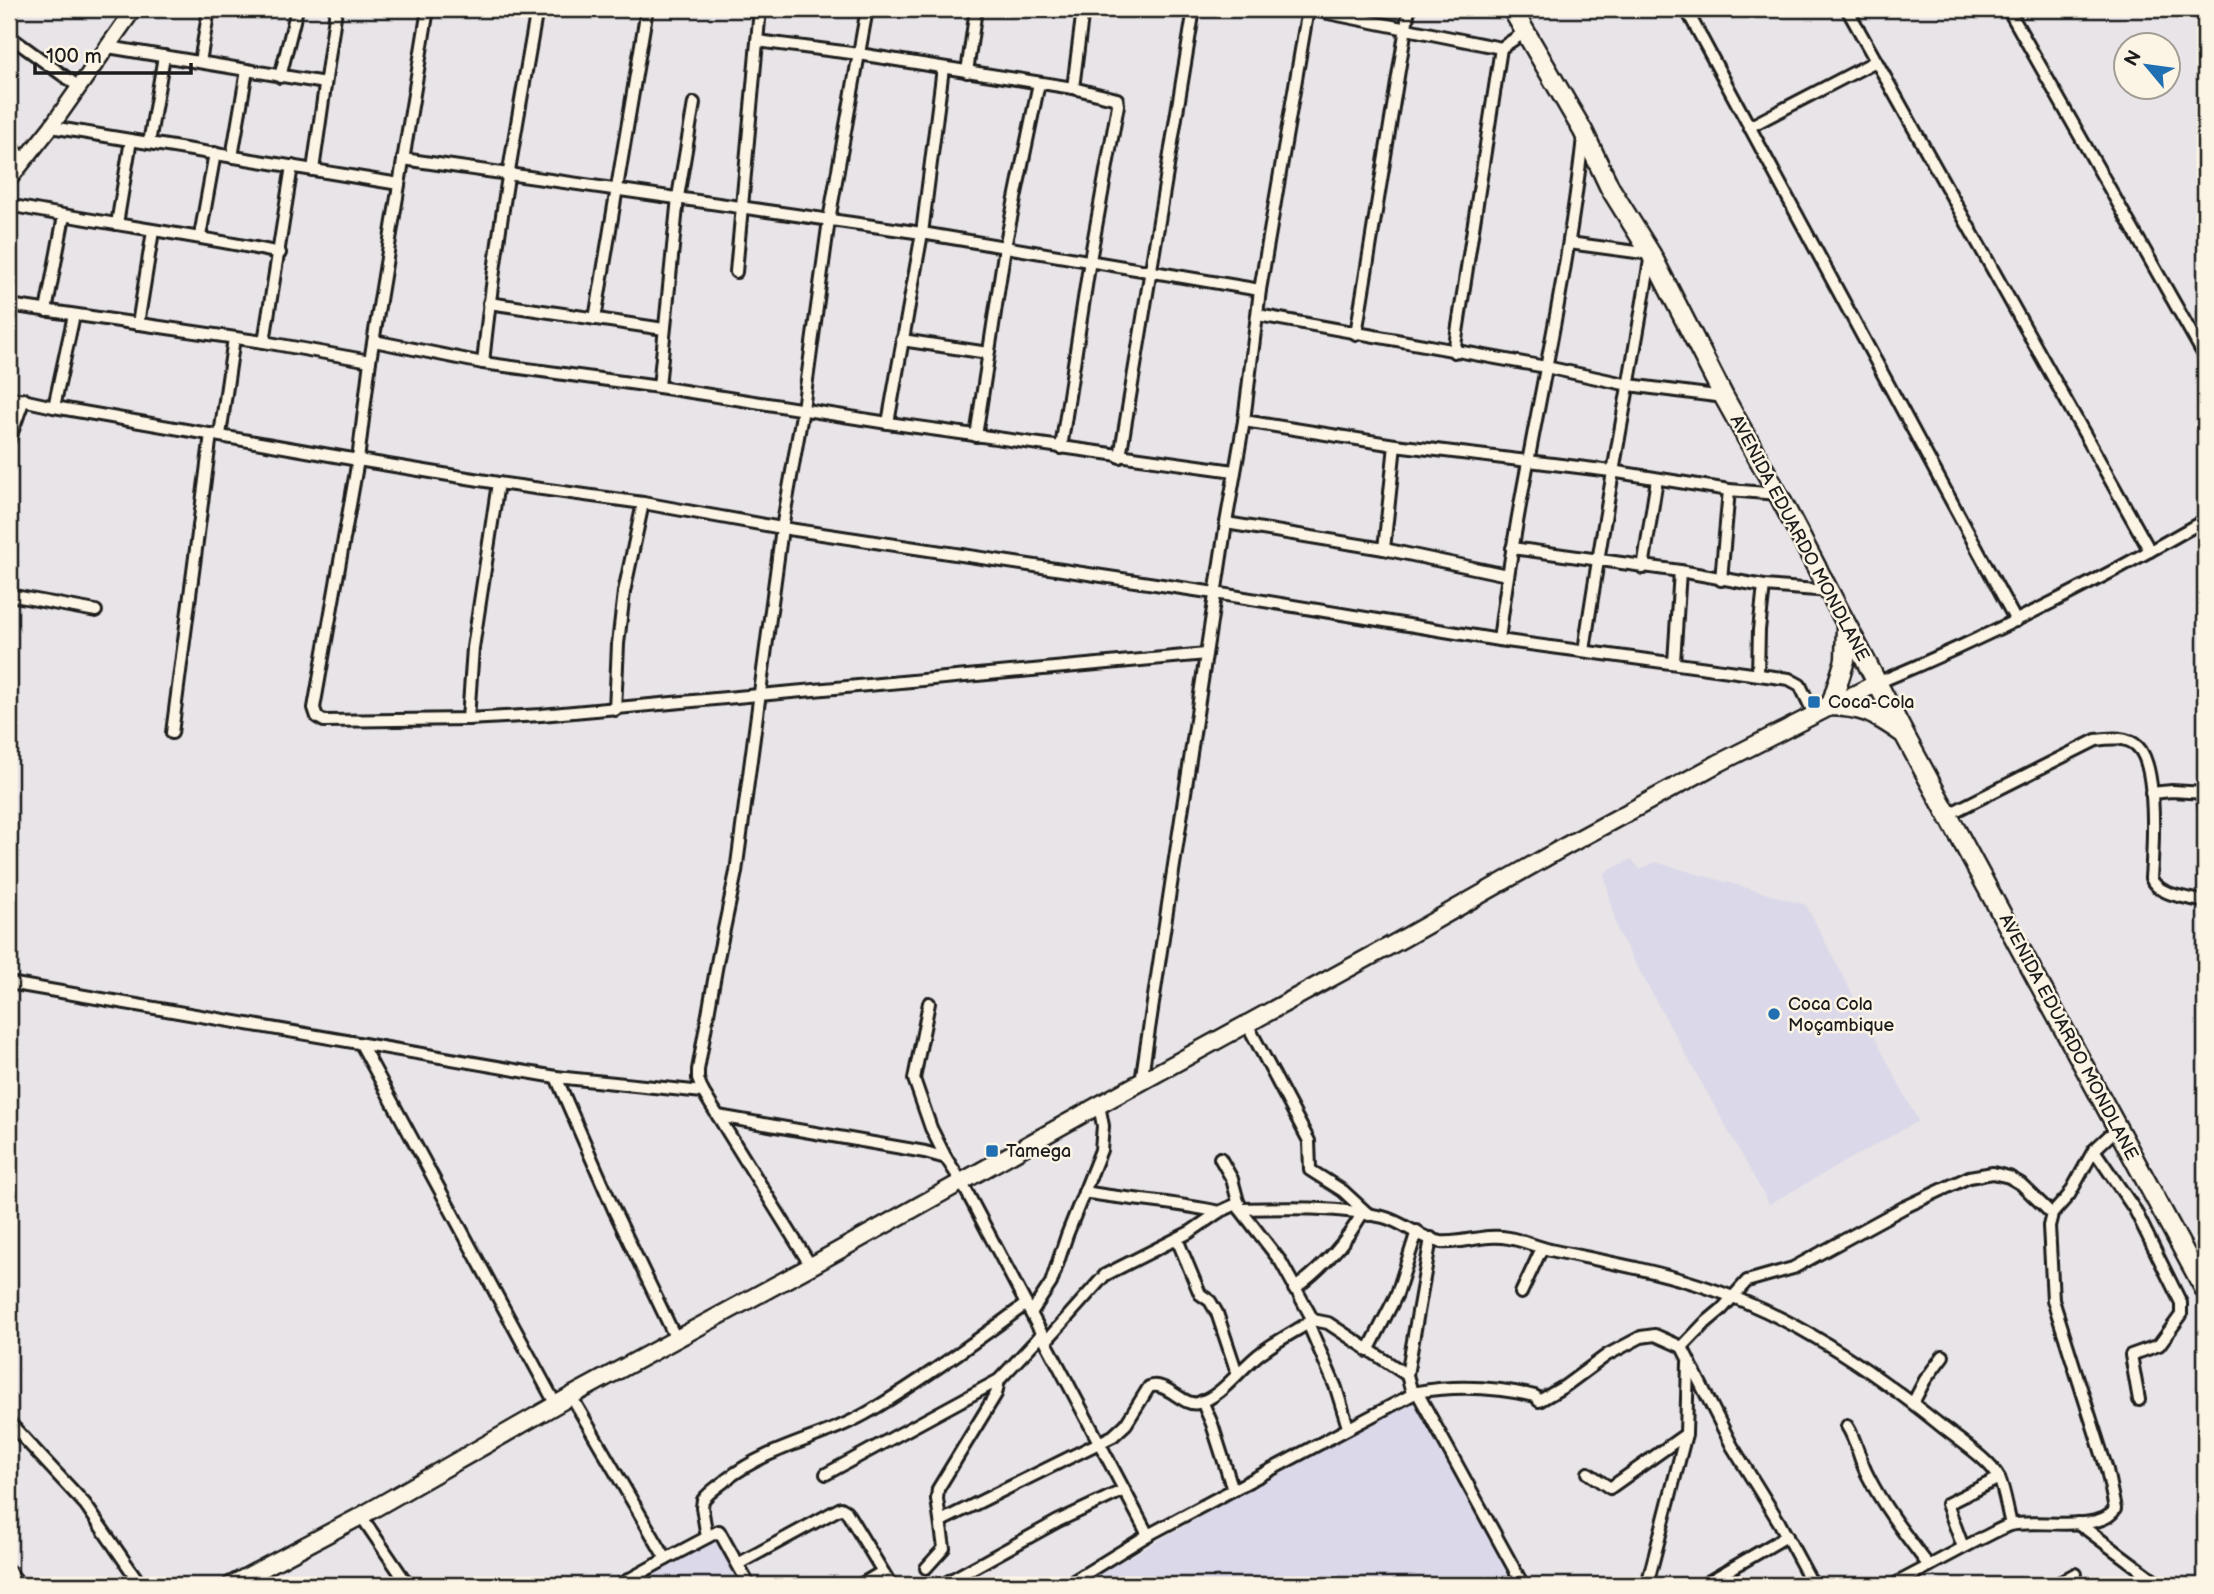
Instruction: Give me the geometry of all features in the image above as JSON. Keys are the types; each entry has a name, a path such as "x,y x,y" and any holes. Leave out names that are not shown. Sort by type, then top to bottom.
{"main road":[{"name":"AVENIDA EDUARDO MONDLANE","path":"1512,9 1583,131 1609,188 1651,254 1904,734 2205,1290"},
{"path":"1824,708 1844,660 1846,625"},
{"path":"231,1585 361,1516 571,1396 1404,938 1576,840 1877,682"},
{"path":"1824,708 1853,707 1868,711 1904,734"}],"street":[{"path":"9,15 14,9"},
{"path":"9,180 51,127 134,9"},
{"path":"200,62 209,9"},
{"path":"280,77 297,9"},
{"path":"313,170 336,9"},
{"path":"428,9 370,360 358,460 314,708 317,717 324,721 468,719 615,710 1206,653"},
{"path":"483,363 508,174 537,9"},
{"path":"595,319 647,9"},
{"path":"736,272 760,9"},
{"path":"811,1266 703,1092 698,1070 736,872 782,528 803,410 829,220 867,9"},
{"path":"967,72 976,9"},
{"path":"1073,88 1083,9"},
{"path":"1121,457 1149,271 1194,9"},
{"path":"1141,1082 1234,471 1244,421 1260,290 1308,9 1501,48 1525,32"},
{"path":"1356,334 1409,9"},
{"path":"1686,9 2016,621"},
{"path":"1847,9 2150,551"},
{"path":"2008,9 2205,356"},
{"path":"9,36 79,88"},
{"path":"757,41 859,54 1073,88 1117,99 1061,447"},
{"path":"108,47 325,83"},
{"path":"1454,352 1501,48"},
{"path":"149,143 164,57"},
{"path":"1749,127 1875,61"},
{"path":"888,423 922,233 943,68"},
{"path":"232,157 247,71"},
{"path":"976,436 1005,247 1039,83"},
{"path":"659,387 678,197 694,103"},
{"path":"51,127 399,184"},
{"path":"1499,639 1507,575 1569,243 1583,131"},
{"path":"117,224 131,140"},
{"path":"9,147 25,159"},
{"path":"200,236 215,153"},
{"path":"403,159 922,233 1260,290"},
{"path":"264,342 292,166"},
{"path":"9,205 200,236 280,253"},
{"path":"46,311 64,216"},
{"path":"138,324 153,230"},
{"path":"1569,243 1651,254 1612,471 1584,651"},
{"path":"489,303 664,329"},
{"path":"9,305 370,360"},
{"path":"54,407 74,315"},
{"path":"1258,315 1546,367 1629,386 1724,397"},
{"path":"172,733 216,435 234,338"},
{"path":"902,340 988,353"},
{"path":"374,341 483,363 1121,457 1234,471"},
{"path":"9,397 358,460 643,503 782,528 1499,639 1789,679 1800,685 1824,708"},
{"path":"9,441 24,399"},
{"path":"1244,421 1395,445 1612,471 1729,491 1778,494"},
{"path":"1384,549 1395,445"},
{"path":"1643,568 1657,479"},
{"path":"468,719 473,648 498,483"},
{"path":"1721,580 1729,491"},
{"path":"615,710 624,593 643,503"},
{"path":"1877,682 2016,621 2205,520"},
{"path":"1226,523 1384,549 1507,575"},
{"path":"1512,548 1764,586 1830,591"},
{"path":"1674,662 1681,572"},
{"path":"1758,674 1764,586"},
{"path":"9,595 96,611"},
{"path":"1949,814 2096,740 2114,737 2127,741 2138,747 2145,758 2154,814 2153,883 2162,890 2205,902"},
{"path":"2151,793 2203,792 2205,809"},
{"path":"9,982 556,1077 703,1092"},
{"path":"929,1003 914,1079 931,1128 1148,1535"},
{"path":"1247,1024 1309,1141 1310,1170 1343,1191 1365,1214"},
{"path":"361,1044 556,1405"},
{"path":"556,1077 614,1210 676,1339"},
{"path":"707,1537 703,1500 746,1465 797,1441 830,1431 871,1410 990,1331 1029,1309 1051,1283 1094,1169 1103,1138 1099,1105"},
{"path":"718,1116 946,1158"},
{"path":"1893,1585 2011,1524 2078,1523 2113,1514 2116,1505 2053,1300 2049,1238 2052,1214 2069,1195 2094,1150 2119,1130"},
{"path":"2094,1150 2135,1210 2181,1303 2180,1315 2159,1345 2131,1354 2139,1400"},
{"path":"1220,1158 1232,1179 1240,1206 1275,1254 1311,1322 1349,1427"},
{"path":"1647,1585 1686,1434 1685,1352 1747,1281 1794,1268 1903,1208 1969,1177 1993,1173 2009,1177 2021,1184 2052,1214"},
{"path":"1084,1192 1116,1198 1180,1203 1219,1212"},
{"path":"826,1474 999,1380 1105,1275 1177,1239 1219,1212 1240,1206 1307,1207 1365,1214 1400,1222 1440,1242 1484,1236 1512,1238 1542,1248 1643,1269 1733,1297 1804,1329 1913,1403 1984,1461 1999,1478 2011,1524"},
{"path":"1294,1289 1319,1270 1344,1243 1365,1214"},
{"path":"1368,1351 1397,1294 1418,1231"},
{"path":"1431,1238 1407,1376 1523,1585"},
{"path":"1177,1239 1200,1294 1217,1313 1237,1373"},
{"path":"1521,1293 1542,1248"},
{"path":"941,1521 1101,1443 1126,1424 1143,1393 1153,1385 1195,1404 1222,1390 1262,1352 1311,1322 1325,1321 1407,1376"},
{"path":"1067,1585 1148,1535 1414,1392 1443,1387 1510,1390 1537,1398 1565,1386 1607,1355 1641,1337 1655,1335 1685,1352 1720,1424 1813,1585"},
{"path":"1913,1403 1943,1356"},
{"path":"926,1568 944,1548 938,1489 996,1394 999,1380"},
{"path":"571,1396 666,1559"},
{"path":"1202,1401 1233,1490"},
{"path":"9,1422 85,1504 141,1585"},
{"path":"1847,1426 1853,1434 1867,1475 1888,1510 1929,1566"},
{"path":"1588,1473 1610,1488 1686,1434"},
{"path":"1963,1547 1947,1504 1999,1478"},
{"path":"942,1585 1058,1521 1124,1489"},
{"path":"738,1564 841,1508 846,1511 891,1585"},
{"path":"361,1516 408,1585"},
{"path":"2078,1523 2157,1582"},
{"path":"619,1585 716,1531 722,1533 749,1585"},
{"path":"1703,1585 1787,1536"},
{"path":"9,1571 20,1585"},
{"path":"860,1585 882,1572"},
{"path":"2055,1585 2075,1574"}],"shaded area":[{"path":"1632,859 1640,870 1655,862 1806,905 1918,1121 1769,1204 1618,932 1604,873"},
{"path":"1420,1392 1525,1585 1078,1585 1142,1550"},
{"path":"723,1530 755,1585 626,1585"}],"place":[{"name":"Coca-Cola","path":"1814,702"},
{"name":"Coca Cola Moçambique","path":"1774,1014"},
{"name":"Tamega","path":"992,1151"}]}
